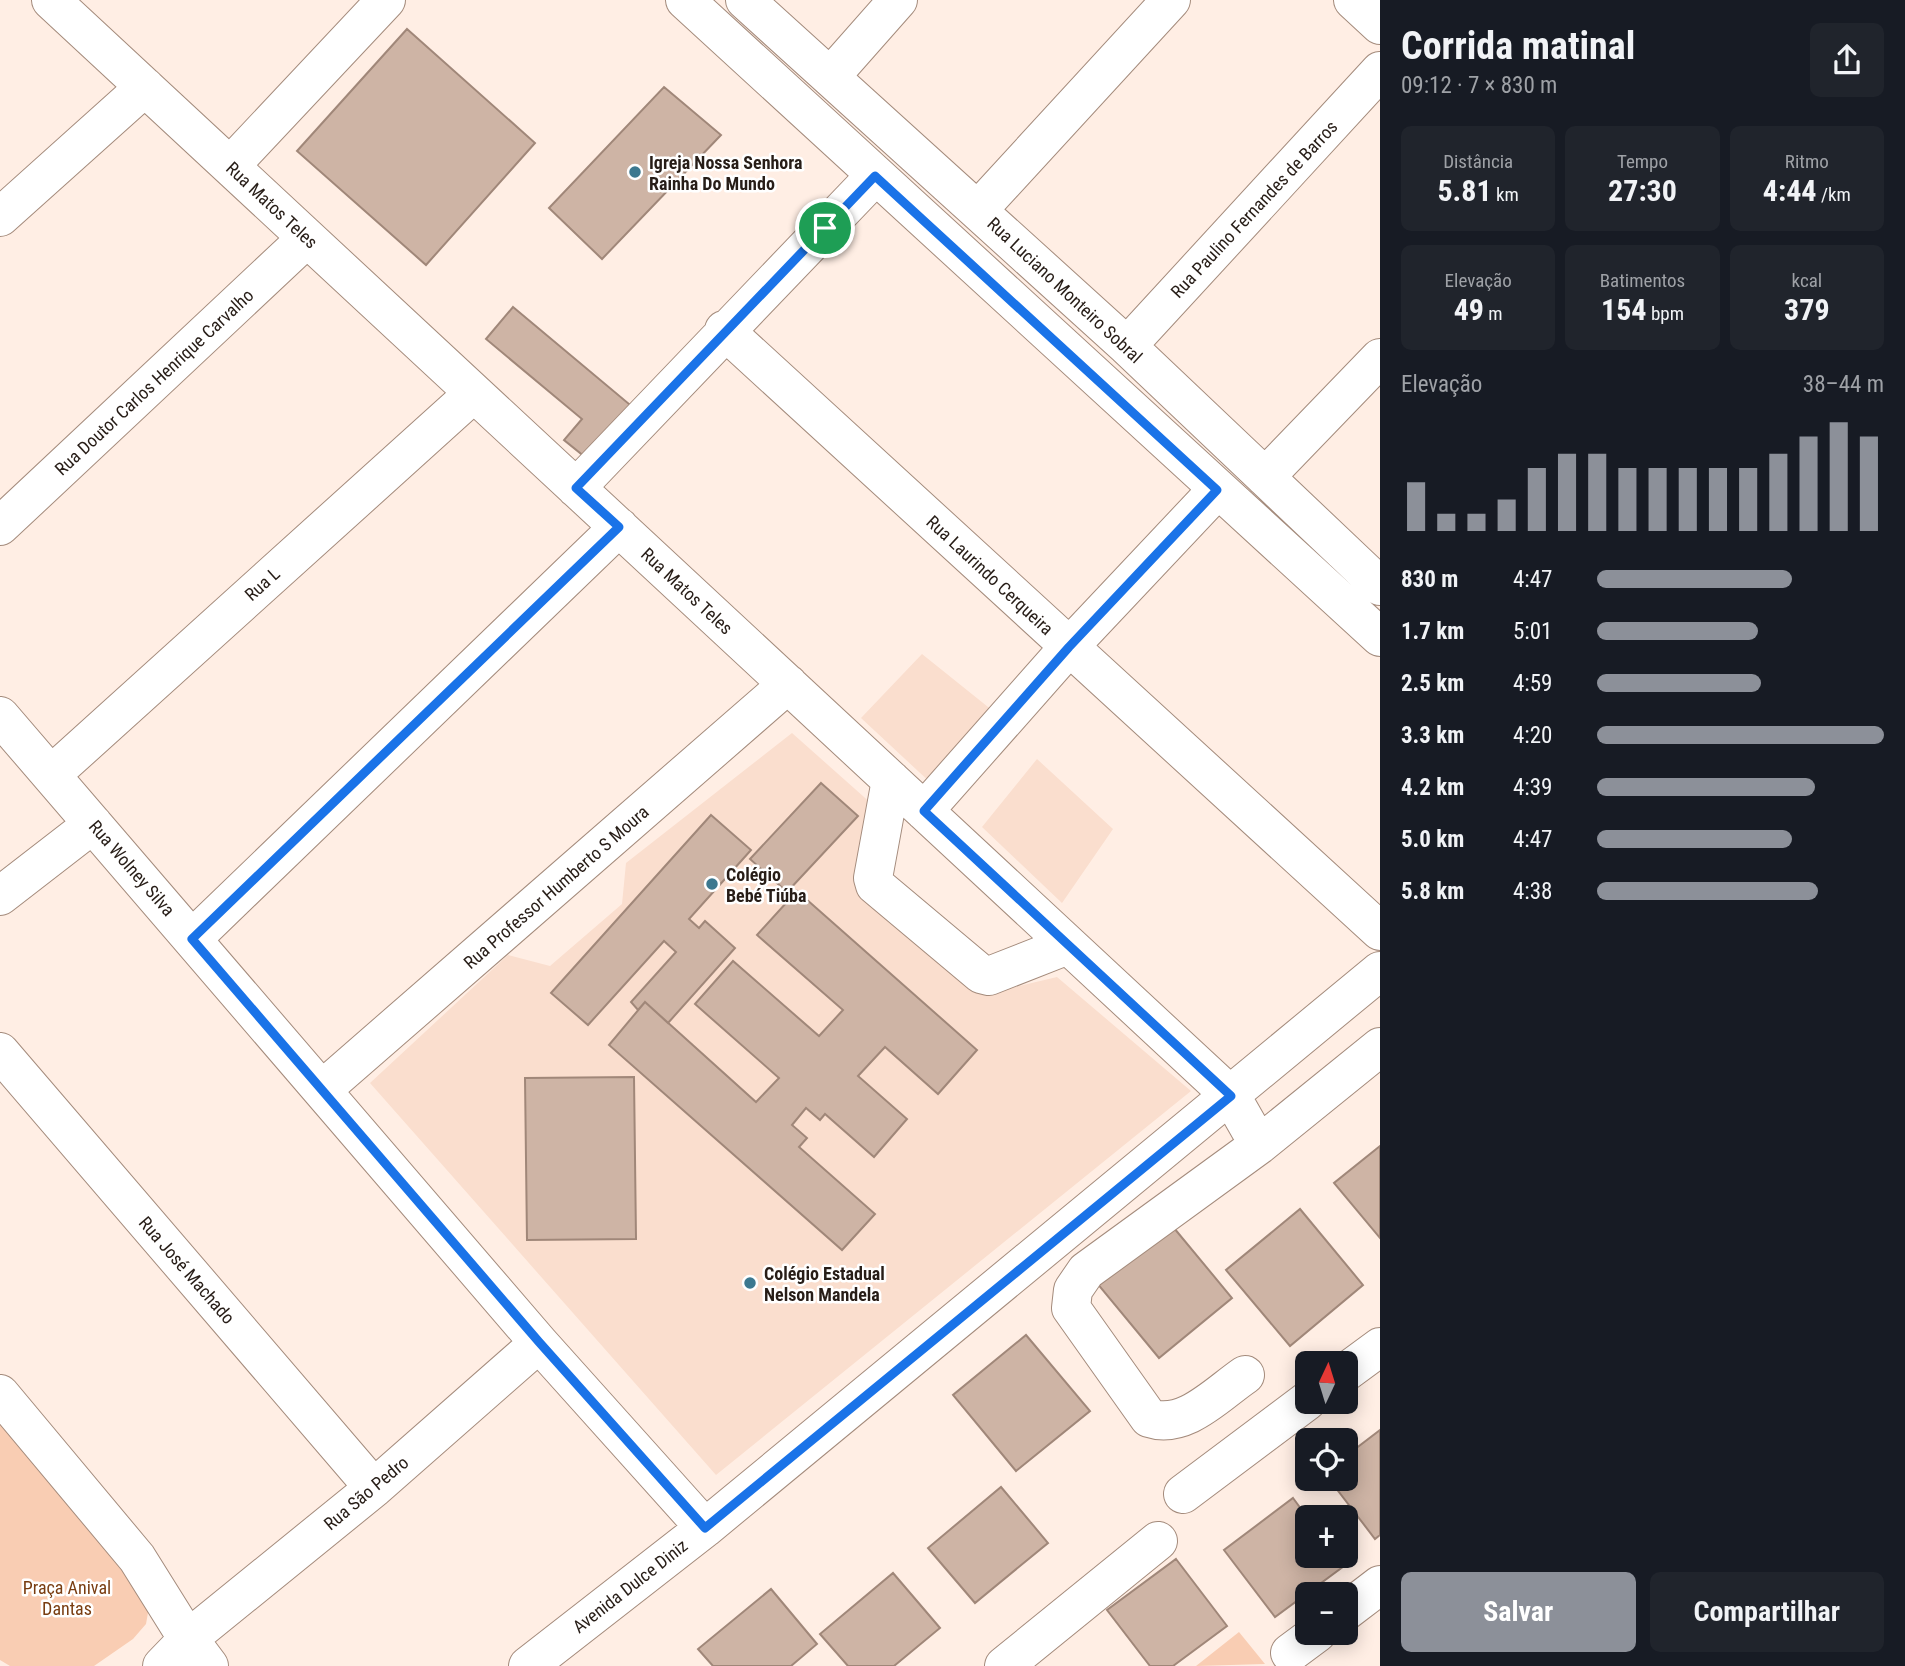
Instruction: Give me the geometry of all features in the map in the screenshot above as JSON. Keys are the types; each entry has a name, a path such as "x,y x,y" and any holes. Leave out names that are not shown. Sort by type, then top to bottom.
{"street":[{"name":"Rua Matos Teles","path":"51,0 1231,1096 1259,1145"},
{"path":"685,0 1380,637"},
{"name":"Rua Luciano Monteiro Sobral","path":"745,0 1127,346 1380,586"},
{"path":"830,77 898,0"},
{"path":"978,210 1171,0"},
{"path":"1353,0 1380,26"},
{"path":"230,166 377,3"},
{"path":"0,216 145,87"},
{"name":"Rua Paulino Fernandes de Barros","path":"1127,346 1374,90"},
{"path":"576,488 724,330 875,176"},
{"name":"Rua Doutor Carlos Henrique Carvalho","path":"0,526 307,238"},
{"name":"Rua Laurindo Cerqueira","path":"724,330 1380,931"},
{"path":"1265,477 1380,358"},
{"name":"Rua L","path":"51,775 474,393"},
{"path":"924,811 1069,647 1217,490"},
{"path":"192,939 619,527"},
{"name":"Rua Professor Humberto S Moura","path":"323,1089 788,684"},
{"name":"Rua Wolney Silva","path":"0,716 539,1342 705,1528"},
{"path":"891,780 873,878 875,885 981,974 989,976 1068,945"},
{"path":"0,896 93,824"},
{"name":"Avenida Dulce Diniz","path":"528,1666 705,1528 1380,971"},
{"path":"1245,1375 1182,1419 1163,1422 1149,1418 1071,1308 1073,1290 1086,1271 1259,1145 1380,1047"},
{"name":"Rua José Machado","path":"0,1052 374,1488"},
{"name":"Rua São Pedro","path":"162,1666 199,1652 374,1488 539,1342"},
{"path":"1358,1364 1380,1348"},
{"path":"0,1394 137,1558 199,1652"},
{"path":"1183,1494 1295,1410"},
{"path":"1004,1666 1158,1541"},
{"path":"1358,1602 1380,1585"}],"shaded area":[{"path":"922,654 993,711 933,785 861,718"},
{"name":"Colégio Estadual Nelson Mandela","path":"792,733 873,805 857,886 982,995 1057,977 1191,1091 716,1475 370,1083 508,955 550,966 622,904 626,863"},
{"path":"1037,759 1113,829 1062,903 982,827"}],"green space":[{"name":"Praça Anival Dantas","path":"0,1412 126,1563 149,1607 146,1624 133,1639 94,1666 10,1666 0,1660"},
{"path":"1239,1632 1265,1664 1196,1666"}],"building":[{"path":"407,29 535,143 426,265 297,151"},
{"name":"Igreja Nossa Senhora Rainha Do Mundo","path":"664,87 721,135 602,259 549,208"},
{"path":"513,307 635,409 590,461 564,440 582,419 486,339"},
{"path":"821,783 858,816 787,892 750,859"},
{"path":"711,815 751,850 689,919 699,928 705,921 735,948 668,1023 645,1002 638,1010 631,1002 676,952 664,941 588,1025 551,993"},
{"path":"797,891 977,1050 938,1094 885,1047 858,1076 907,1119 874,1157 825,1114 820,1120 806,1108 792,1125 807,1138 799,1147 875,1214 842,1250 609,1045 645,1002 756,1102 779,1078 695,1004 733,961 819,1036 843,1010 757,935"},
{"path":"634,1077 636,1239 527,1240 525,1078"},
{"path":"1380,1146 1380,1238 1334,1183"},
{"path":"1300,1209 1363,1285 1290,1346 1226,1270"},
{"path":"1169,1222 1232,1298 1159,1358 1096,1282"},
{"path":"1026,1335 1090,1411 1016,1471 953,1395"},
{"path":"1380,1430 1380,1535 1375,1539 1358,1517 1358,1505 1349,1505 1338,1491 1358,1491 1358,1447"},
{"path":"1001,1487 1048,1543 975,1603 928,1548"},
{"path":"1293,1498 1298,1505 1295,1505 1295,1568 1341,1568 1322,1582 1295,1582 1295,1602 1275,1617 1224,1550"},
{"path":"1176,1559 1227,1626 1173,1666 1150,1666 1107,1610"},
{"path":"893,1573 940,1628 894,1666 848,1666 820,1634"},
{"path":"771,1589 817,1644 791,1666 713,1666 698,1649"}],"place":[{"name":"Igreja Nossa Senhora Rainha Do Mundo","path":"635,172"},
{"name":"Colégio Bebé Tiúba","path":"712,884"},
{"name":"Colégio Estadual Nelson Mandela","path":"750,1283"}],"route":[{"path":"875,176 1217,490 1069,647 924,811 1231,1096 705,1528 539,1342 192,939 619,527 576,488 724,330 825,228 875,176"}]}
